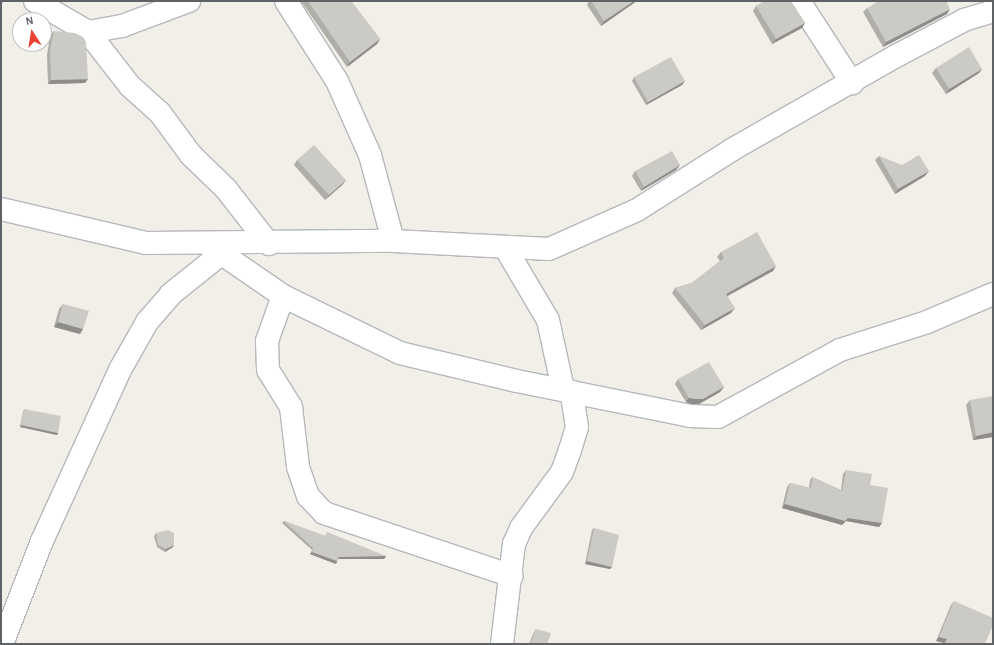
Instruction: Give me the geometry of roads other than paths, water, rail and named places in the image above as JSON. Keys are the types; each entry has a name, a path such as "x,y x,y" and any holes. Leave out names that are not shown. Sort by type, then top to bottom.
{"street":[{"path":"35,1 88,32 130,86 160,113 191,155 226,189 269,244"},
{"path":"88,32 122,26 189,1"},
{"path":"286,1 337,81 370,155 393,241"},
{"path":"799,1 852,83"},
{"path":"1,209 146,243 214,249 269,244 393,241 506,249 549,249 586,235 637,210 733,149 964,20 993,11"},
{"path":"214,249 282,296 400,352 670,413 718,417 840,350 927,322 993,294"},
{"path":"2,644 42,540 121,368 147,322 171,294 214,249"},
{"path":"502,644 512,576 514,544 521,528 562,472 576,427 548,320 506,249"},
{"path":"282,296 267,341 268,370 291,407 298,467 308,496 324,513 512,576"}]}
